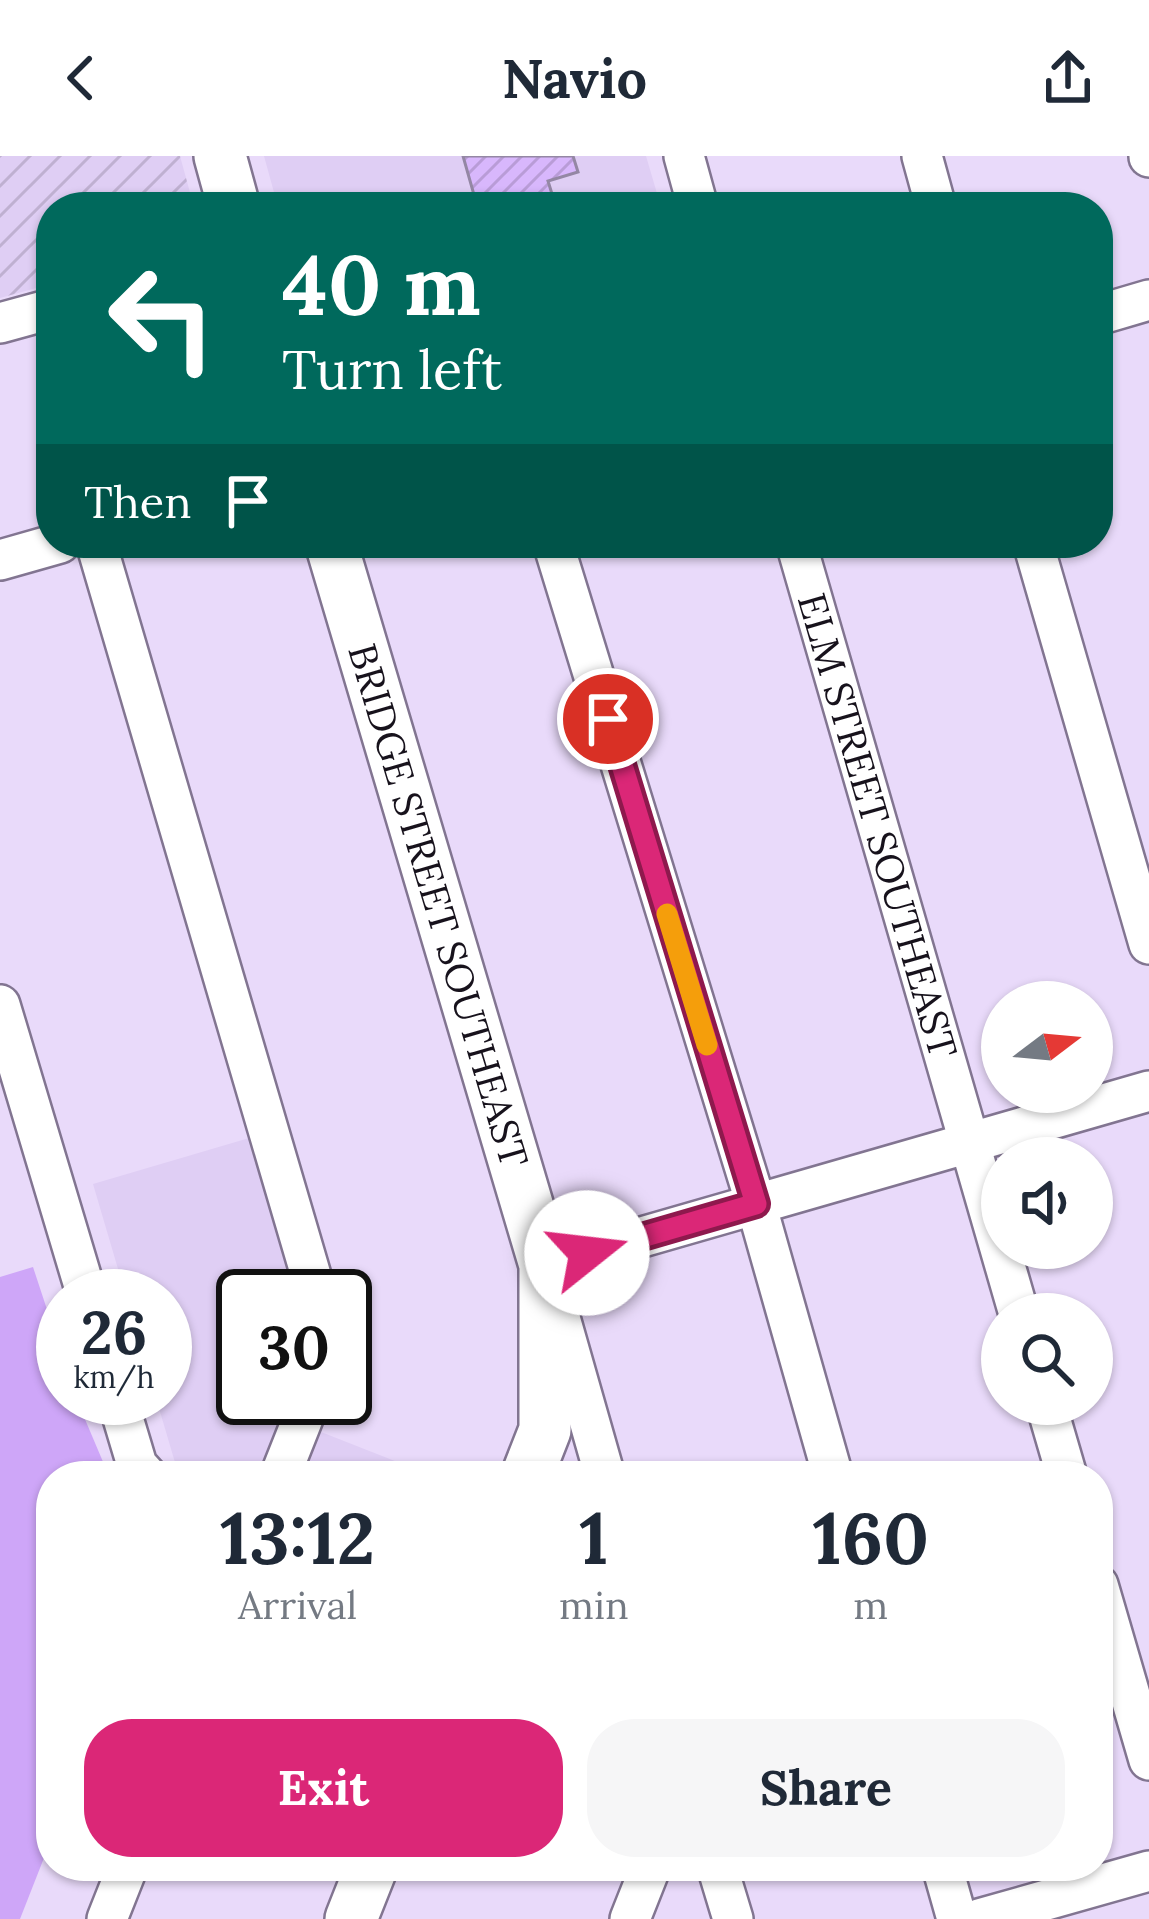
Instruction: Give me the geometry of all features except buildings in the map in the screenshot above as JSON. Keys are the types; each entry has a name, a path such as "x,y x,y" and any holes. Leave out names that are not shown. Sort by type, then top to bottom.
{"main road":[{"path":"220,156 230,192"},
{"name":"BRIDGE STREET SOUTHEAST","path":"336,558 544,1265"},
{"path":"533,1461 545,1430 544,1265"},
{"path":"351,1919 366,1881"}],"street":[{"path":"684,156 694,192"},
{"path":"922,156 932,192"},
{"path":"1113,311 1149,300"},
{"path":"0,323 36,313"},
{"path":"0,560 36,550"},
{"path":"100,558 309,1269"},
{"path":"559,558 756,1204 829,1461"},
{"name":"ELM STREET SOUTHEAST","path":"800,558 1013,1293"},
{"path":"1037,558 1149,944"},
{"path":"0,1004 79,1269"},
{"path":"544,1265 1149,1091"},
{"name":"BRIDGE STREET SOUTHEAST","path":"544,1265 601,1461"},
{"path":"125,1425 136,1461"},
{"path":"286,1461 300,1425"},
{"path":"1052,1425 1062,1461"},
{"path":"1113,1636 1149,1760"},
{"path":"979,1919 1149,1871"},
{"path":"107,1919 122,1881"},
{"path":"630,1919 645,1881"},
{"path":"722,1881 733,1919"},
{"path":"946,1881 957,1919"}],"shaded area":[{"path":"0,156 180,156 190,192 36,192 36,288 0,298"},
{"path":"264,156 646,156 657,192 274,192"},
{"path":"259,1135 299,1269 216,1269 216,1425 318,1425 316,1430 395,1461 175,1461 164,1425 192,1425 192,1269 118,1269 93,1184"},
{"path":"33,1267 36,1425 87,1425 103,1461 36,1461 36,1878 20,1919 0,1919 0,1277"}],"slow traffic":[{"path":"667,914 707,1045"}],"route":[{"path":"587,1253 756,1204 608,719"}]}
